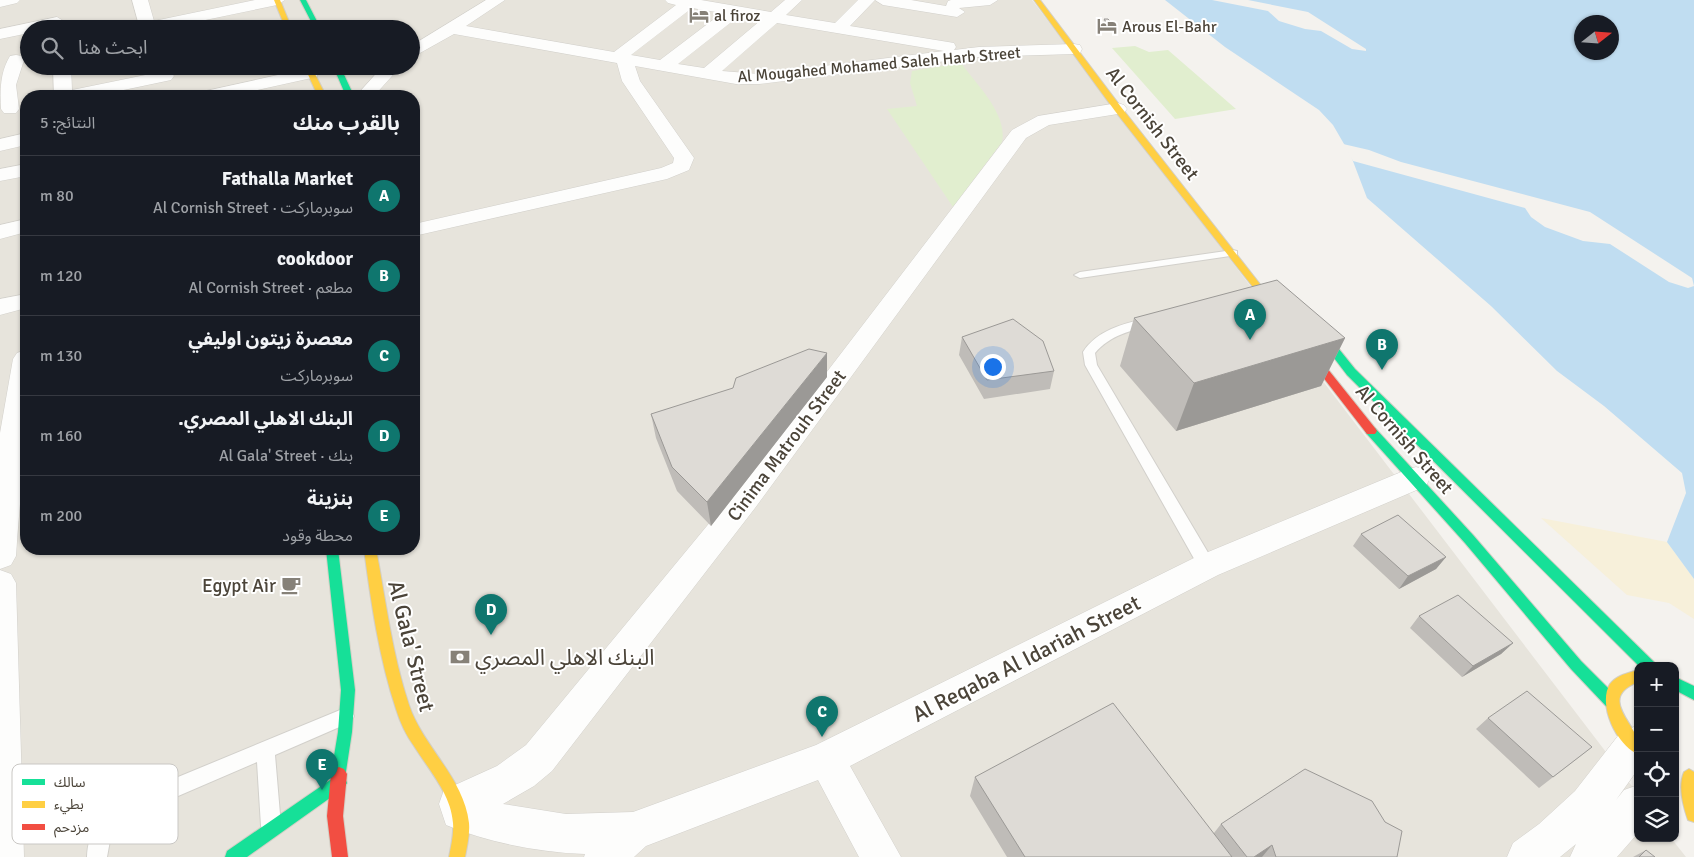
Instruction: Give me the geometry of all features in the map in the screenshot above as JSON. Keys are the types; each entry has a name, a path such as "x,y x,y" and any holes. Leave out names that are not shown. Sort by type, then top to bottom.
{"street":[{"path":"0,2 12,0"},
{"path":"140,0 146,20"},
{"path":"185,20 277,0 286,20"},
{"path":"304,0 314,20"},
{"path":"420,44 497,0"},
{"path":"673,0 691,1 735,11 838,28 963,26 990,0"},
{"path":"708,74 794,0"},
{"path":"838,28 868,0"},
{"path":"883,0 963,26"},
{"name":"Al Cornish Street","path":"1038,0 1118,109 1261,288 1376,437 1416,478 1524,603 1566,656 1611,701"},
{"path":"420,229 667,173 682,166 684,158 631,81 620,59 645,36 691,1"},
{"path":"664,66 735,11"},
{"path":"666,21 752,36"},
{"name":"Al Mougahed Mohamed Saleh Harb Street","path":"449,28 736,79 759,79 963,26 1074,49"},
{"path":"0,34 20,29"},
{"path":"645,36 733,53"},
{"path":"10,109 7,85 15,60"},
{"path":"62,75 63,90"},
{"path":"230,90 286,75"},
{"path":"312,75 319,90"},
{"path":"340,75 347,90"},
{"path":"370,90 384,75"},
{"path":"101,90 165,77"},
{"name":"Cinima Matrouh Street","path":"459,807 516,778 538,758 746,500 1019,134 1044,120 1118,109"},
{"path":"0,145 20,140"},
{"path":"0,175 20,171"},
{"path":"0,232 20,227"},
{"path":"0,307 20,302"},
{"name":"Al Cornish Street","path":"1308,318 1351,372 1645,662"},
{"path":"0,556 17,473 20,435"},
{"name":"Al Reqaba Al Idariah Street","path":"632,832 826,759 1207,566 1416,478"},
{"path":"333,555 348,689 348,714 334,810 334,837 340,857"},
{"name":"Al Gala' Street","path":"371,555 396,686 402,706 422,745 449,782 459,807 463,830 457,857"},
{"path":"0,583 4,857"},
{"path":"1634,677 1620,681 1613,690 1611,701 1614,715 1634,744"},
{"path":"1679,685 1694,693"},
{"path":"1527,857 1553,838 1589,805 1634,749"},
{"path":"826,759 881,857"},
{"path":"1679,774 1691,778 1694,814"},
{"path":"233,857 272,832 339,783"},
{"path":"459,807 504,825 554,834 606,835 632,832"},
{"path":"1590,857 1634,808"},
{"path":"604,857 632,832"}],"lane":[{"path":"1080,275 1233,253"},
{"path":"1242,294 1261,288"},
{"path":"1157,319 1110,333 1096,343 1089,352 1091,366 1207,566"},
{"path":"178,787 348,714"},
{"path":"265,749 272,832"},
{"path":"97,857 98,844"}],"shaded area":[{"path":"0,0 1032,0 1634,789 1634,842 1674,842 1686,857 0,857"}],"green space":[{"path":"1135,46 1149,52 1168,50 1236,109 1175,119 1112,48"},
{"path":"961,63 996,110 1003,131 1002,142 953,207 887,109 917,106 910,83 912,71"}],"sand":[{"path":"1541,518 1667,542 1694,579 1694,619 1669,603 1627,595"}],"water":[{"path":"1165,0 1694,0 1694,579 1667,542 1686,493 1682,473 1604,406 1557,371 1491,306 1367,198 1351,156 1333,125 1319,110 1225,47"}],"pier":[{"path":"1212,0 1248,0 1308,12 1366,49 1366,51 1352,49 1321,31 1305,29 1279,21 1268,11"},
{"path":"1343,144 1369,150 1401,162 1590,212 1692,278 1694,286 1688,288 1669,282 1610,244 1583,241 1545,227 1531,217 1525,208 1353,161"}],"building":[{"path":"1104,19 1108,19 1112,23 1107,23"},
{"path":"1277,280 1345,338 1194,383 1134,318"},
{"path":"1013,319 1043,341 1054,371 987,380 962,337"},
{"path":"809,349 827,353 707,502 672,467 651,414 733,388 736,378"},
{"path":"1398,515 1446,557 1408,576 1361,534"},
{"path":"1458,595 1513,643 1473,666 1419,616"},
{"path":"1527,691 1592,747 1553,777 1488,718"},
{"path":"1113,703 1232,857 1025,857 975,777"},
{"path":"1305,769 1372,801 1385,822 1402,831 1397,857 1276,857 1272,845 1254,857 1247,857 1221,824"},
{"path":"1646,850 1655,857 1639,857"}],"traffic: fast":[{"path":"303,0 313,20"},
{"path":"340,75 347,90"},
{"path":"1314,325 1351,372 1645,662"},
{"path":"1371,431 1469,539 1576,665 1611,701"},
{"path":"333,555 348,690 339,774"},
{"path":"1679,685 1694,693"},
{"path":"233,857 339,783"}],"traffic: slow":[{"path":"277,0 285,20"},
{"path":"1037,0 1118,109 1267,299"},
{"path":"312,75 319,90"},
{"path":"371,555 386,641 402,706 415,735 445,781 458,808 461,823 461,839 457,857"},
{"path":"1634,677 1624,681 1616,688 1612,697 1612,707 1616,718 1634,742"},
{"path":"1689,777 1690,801 1694,814"}],"traffic: jam":[{"path":"1267,299 1371,431"},
{"path":"339,774 335,816 340,857"}],"place":[{"name":"al firoz","path":"699,15"},
{"name":"Arous El-Bahr","path":"1107,26"},
{"name":"Fathalla Market","path":"1250,340"},
{"name":"cookdoor","path":"1382,370"},
{"name":"Egypt Air","path":"291,585"},
{"name":"البنك الاهلي المصري.","path":"491,635"},
{"name":"البنك الاهلي المصري","path":"460,657"},
{"name":"معصرة زيتون اوليفي","path":"822,737"},
{"name":"بنزينة","path":"322,790"}]}
